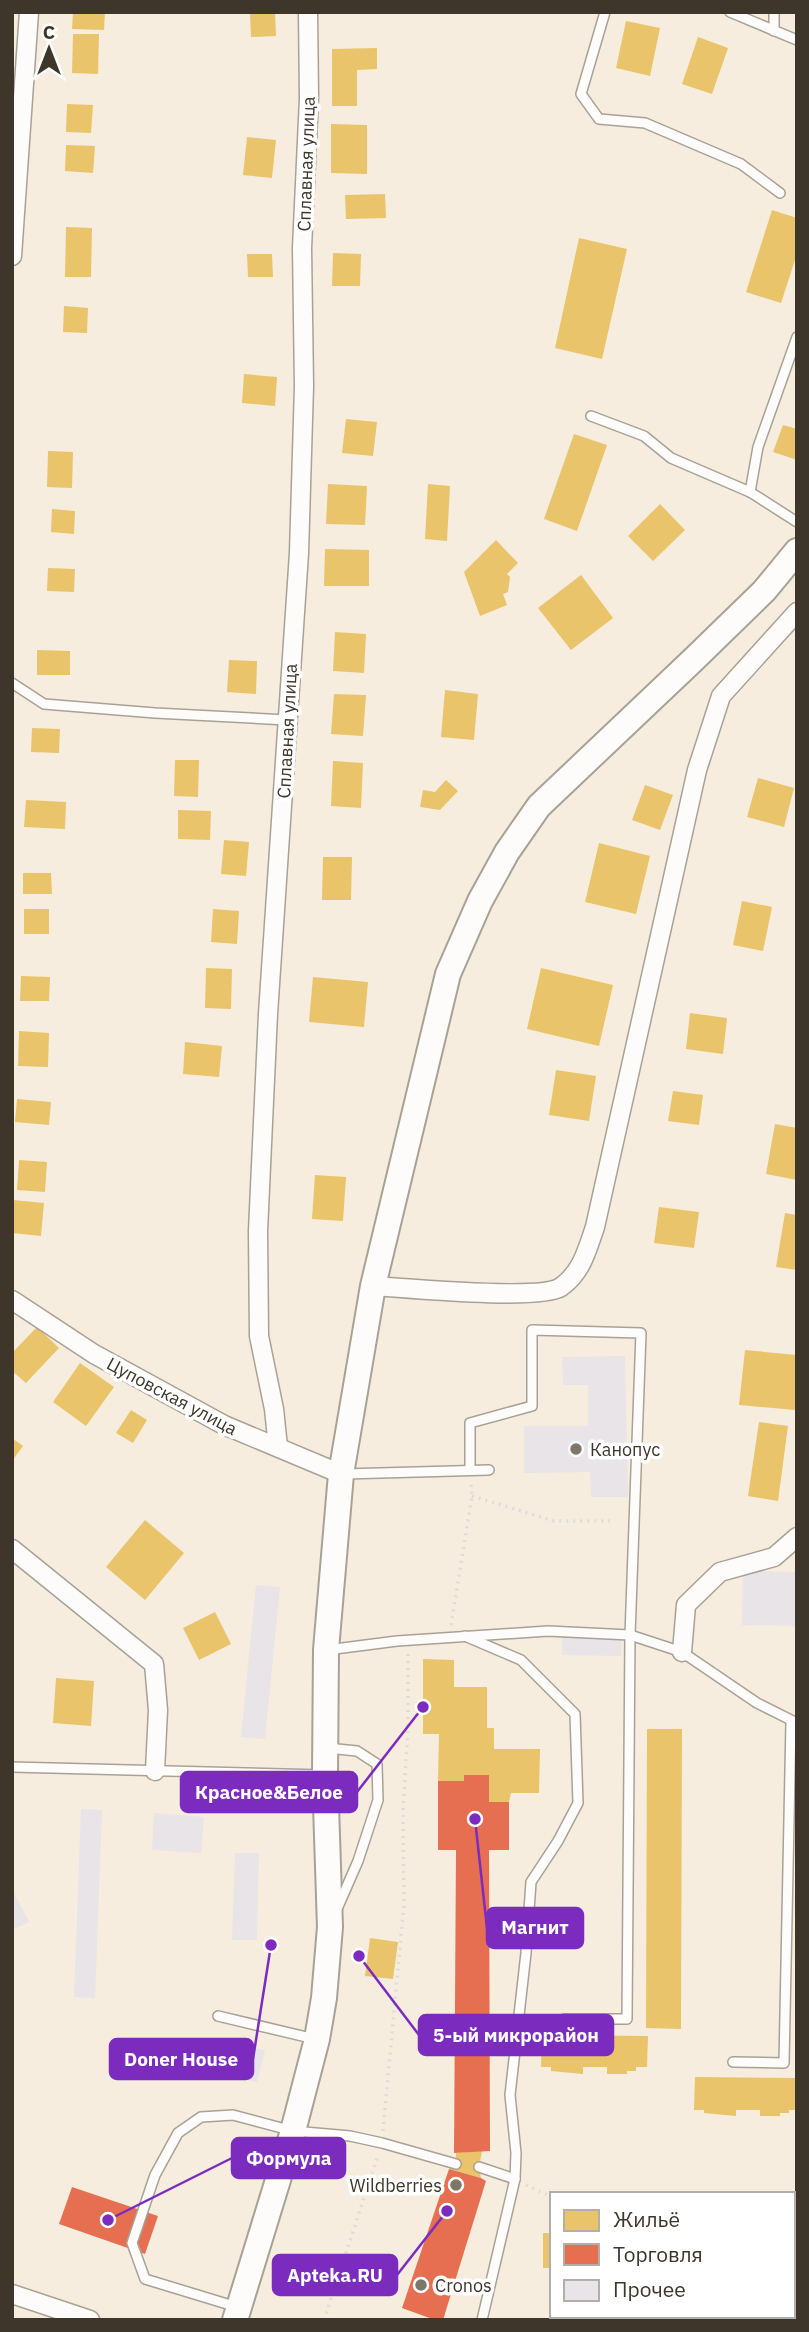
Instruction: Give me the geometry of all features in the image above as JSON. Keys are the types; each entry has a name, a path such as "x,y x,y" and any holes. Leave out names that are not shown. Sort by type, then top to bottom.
{"main road":[{"path":"237,2314 293,2131 317,2039 324,1998 330,1927 325,1775 326,1650 341,1474 373,1286 448,974 480,901 507,852 539,806 795,559"}],"street":[{"path":"12,256 29,12"},
{"name":"Сплавная улица","path":"278,1447 274,1409 259,1336 258,1231 268,1014 299,553 304,386 302,248 309,98 308,12"},
{"path":"373,1286 518,1294 559,1289 581,1267 595,1227 697,770 721,696 797,612"},
{"name":"Цуповская улица","path":"12,1300 94,1354 224,1425 341,1474"},
{"path":"682,1652 686,1605 720,1572 774,1557 797,1537"},
{"path":"12,1549 154,1664 158,1710 155,1771"},
{"path":"12,2294 90,2320"}],"lane":[{"path":"605,12 580,94 598,118 645,123 741,164 780,193"},
{"path":"730,12 797,40"},
{"path":"774,12 774,31"},
{"path":"750,492 758,447 797,337"},
{"path":"591,415 644,436 671,458 750,492 797,522"},
{"path":"12,683 44,704 287,720"},
{"path":"470,1470 470,1423 532,1406 532,1330 641,1333 630,1635 627,2019 564,2019"},
{"path":"341,1474 489,1470"},
{"path":"326,1650 408,1640 548,1631 630,1635 682,1652 757,1703 794,1723 784,2063 733,2062"},
{"path":"465,1636 521,1660 575,1714 578,1803 558,1841 531,1882 510,2095 516,2153 515,2179 482,2320"},
{"path":"326,1748 356,1751 377,1764 378,1800 358,1861 330,1927"},
{"path":"12,1767 325,1775"},
{"path":"218,2016 317,2039"},
{"path":"237,2314 145,2279 132,2244 155,2175 178,2133 201,2117 233,2115 293,2131 350,2136 456,2164"},
{"path":"479,2167 515,2179"}],"path":[{"path":"449,1637 472,1496 470,1470"},
{"path":"472,1496 554,1521 610,1521"},
{"path":"324,2320 382,2143 404,1904 403,1812 408,1727 408,1640"},
{"path":"515,2179 550,2196"}],"building: Жильё":[{"path":"73,12 105,12 104,30 72,29"},
{"path":"250,12 275,12 276,36 251,37"},
{"path":"626,21 660,28 650,76 616,68"},
{"path":"73,34 99,34 98,74 72,73"},
{"path":"698,37 728,48 712,94 682,84"},
{"path":"377,48 377,69 357,70 357,106 332,106 332,49"},
{"path":"67,104 93,105 91,133 66,132"},
{"path":"331,124 367,125 367,174 331,173"},
{"path":"247,137 276,140 272,178 243,175"},
{"path":"66,145 95,146 93,173 65,171"},
{"path":"385,194 386,218 346,219 345,195"},
{"path":"772,210 797,218 797,254 781,303 746,292"},
{"path":"66,227 92,228 91,277 65,277"},
{"path":"579,238 627,249 602,359 555,348"},
{"path":"333,253 361,254 360,286 332,286"},
{"path":"247,254 272,254 273,277 248,277"},
{"path":"64,306 88,308 87,333 63,332"},
{"path":"244,374 277,377 275,406 242,403"},
{"path":"346,419 377,422 373,456 342,453"},
{"path":"783,425 797,429 797,460 773,452"},
{"path":"574,434 607,445 577,531 544,519"},
{"path":"48,451 73,452 72,488 47,487"},
{"path":"328,484 367,486 365,525 326,524"},
{"path":"428,484 450,486 447,541 425,539"},
{"path":"660,504 685,530 653,561 628,536"},
{"path":"52,509 75,511 74,534 51,532"},
{"path":"496,540 518,563 507,574 510,577 508,592 503,594 507,605 480,616 464,572"},
{"path":"325,549 369,550 369,586 324,586"},
{"path":"48,568 75,569 74,592 47,591"},
{"path":"581,575 613,618 571,650 538,608"},
{"path":"335,632 366,634 364,673 333,671"},
{"path":"37,650 70,651 70,675 37,675"},
{"path":"229,660 257,661 256,694 227,692"},
{"path":"445,690 478,694 474,740 441,737"},
{"path":"334,694 366,695 363,736 331,734"},
{"path":"32,728 60,729 59,753 31,752"},
{"path":"175,760 199,760 198,797 174,796"},
{"path":"333,761 363,763 361,808 331,806"},
{"path":"758,778 794,788 784,827 747,817"},
{"path":"446,780 458,791 440,810 420,807 423,790 435,792"},
{"path":"645,785 673,795 660,830 632,820"},
{"path":"26,800 66,802 65,829 24,827"},
{"path":"178,810 211,811 210,840 178,839"},
{"path":"224,840 249,842 246,876 221,874"},
{"path":"599,843 650,856 636,914 585,902"},
{"path":"323,857 352,857 351,900 322,900"},
{"path":"23,873 51,873 52,894 23,894"},
{"path":"742,901 772,907 763,951 733,945"},
{"path":"24,909 49,909 49,934 24,934"},
{"path":"213,909 239,911 237,944 211,942"},
{"path":"206,968 232,969 231,1009 205,1008"},
{"path":"541,968 613,985 599,1046 527,1029"},
{"path":"21,976 50,977 49,1001 20,1001"},
{"path":"313,977 368,982 364,1027 309,1022"},
{"path":"690,1013 727,1018 723,1054 686,1049"},
{"path":"19,1031 49,1033 48,1067 18,1066"},
{"path":"185,1042 222,1046 219,1077 183,1074"},
{"path":"556,1070 596,1076 589,1121 549,1115"},
{"path":"673,1091 703,1095 699,1125 668,1121"},
{"path":"17,1099 51,1102 49,1125 15,1122"},
{"path":"775,1124 797,1128 797,1180 766,1174"},
{"path":"19,1160 47,1162 45,1192 17,1190"},
{"path":"315,1175 346,1177 343,1221 312,1219"},
{"path":"13,1200 44,1203 41,1236 12,1233"},
{"path":"659,1207 699,1212 694,1248 654,1243"},
{"path":"785,1213 797,1215 797,1270 776,1267"},
{"path":"37,1327 59,1348 26,1383 12,1371 12,1353"},
{"path":"745,1350 797,1355 795,1410 739,1405"},
{"path":"80,1363 114,1387 86,1426 53,1402"},
{"path":"131,1410 147,1420 133,1443 116,1433"},
{"path":"759,1422 788,1426 778,1501 748,1496"},
{"path":"12,1438 23,1446 12,1461"},
{"path":"145,1520 184,1553 145,1600 106,1567"},
{"path":"215,1612 231,1644 199,1660 183,1628"},
{"path":"423,1659 454,1660 454,1687 487,1687 487,1728 494,1728 494,1749 540,1749 539,1793 511,1793 509,1802 489,1802 489,1775 464,1775 464,1781 438,1781 439,1734 423,1734"},
{"path":"56,1678 94,1681 91,1726 53,1723"},
{"path":"647,1729 682,1729 681,2029 646,2028"},
{"path":"370,1938 398,1942 393,1979 365,1976"},
{"path":"542,2035 648,2036 647,2067 636,2067 636,2071 627,2071 627,2074 607,2074 607,2067 583,2067 583,2074 551,2071 551,2067 541,2067"},
{"path":"695,2077 797,2078 797,2110 780,2113 780,2116 760,2116 760,2110 736,2110 736,2116 694,2110"},
{"path":"482,2151 479,2167 481,2178 449,2169 456,2164 456,2153"},
{"path":"795,2232 797,2232 795,2262"},
{"path":"543,2233 550,2233 550,2268 543,2268"}],"building: Торговля":[{"path":"464,1775 489,1775 489,1802 509,1802 509,1850 489,1850 490,2151 454,2153 456,1850 438,1850 438,1781 464,1781"},
{"path":"449,2169 486,2181 443,2320 435,2320 402,2308"},
{"path":"72,2187 158,2216 145,2254 59,2224"}],"building: Прочее":[{"name":"Канопус","path":"625,1356 628,1497 591,1497 590,1472 524,1473 524,1426 588,1426 588,1385 563,1385 562,1357"},
{"path":"743,1571 797,1572 797,1626 742,1625"},
{"path":"256,1585 280,1587 265,1739 241,1737"},
{"path":"562,1636 622,1637 621,1656 562,1655"},
{"path":"81,1809 102,1810 95,1998 74,1997"},
{"path":"154,1813 204,1817 201,1853 152,1850"},
{"path":"235,1853 259,1853 257,1940 232,1940"},
{"path":"12,1889 29,1922 12,1930"},
{"path":"250,2047 265,2050 257,2082 242,2079"}],"place":[{"name":"Канопус","path":"576,1449"},
{"name":"Красное&Белое","path":"423,1707"},
{"name":"Магнит","path":"475,1819"},
{"name":"Doner House","path":"271,1945"},
{"name":"5-ый микрорайон","path":"359,1956"},
{"name":"Wildberries","path":"456,2185"},
{"name":"Apteka.RU","path":"447,2211"},
{"name":"Формула","path":"108,2220"},
{"name":"Cronos","path":"421,2285"}]}
